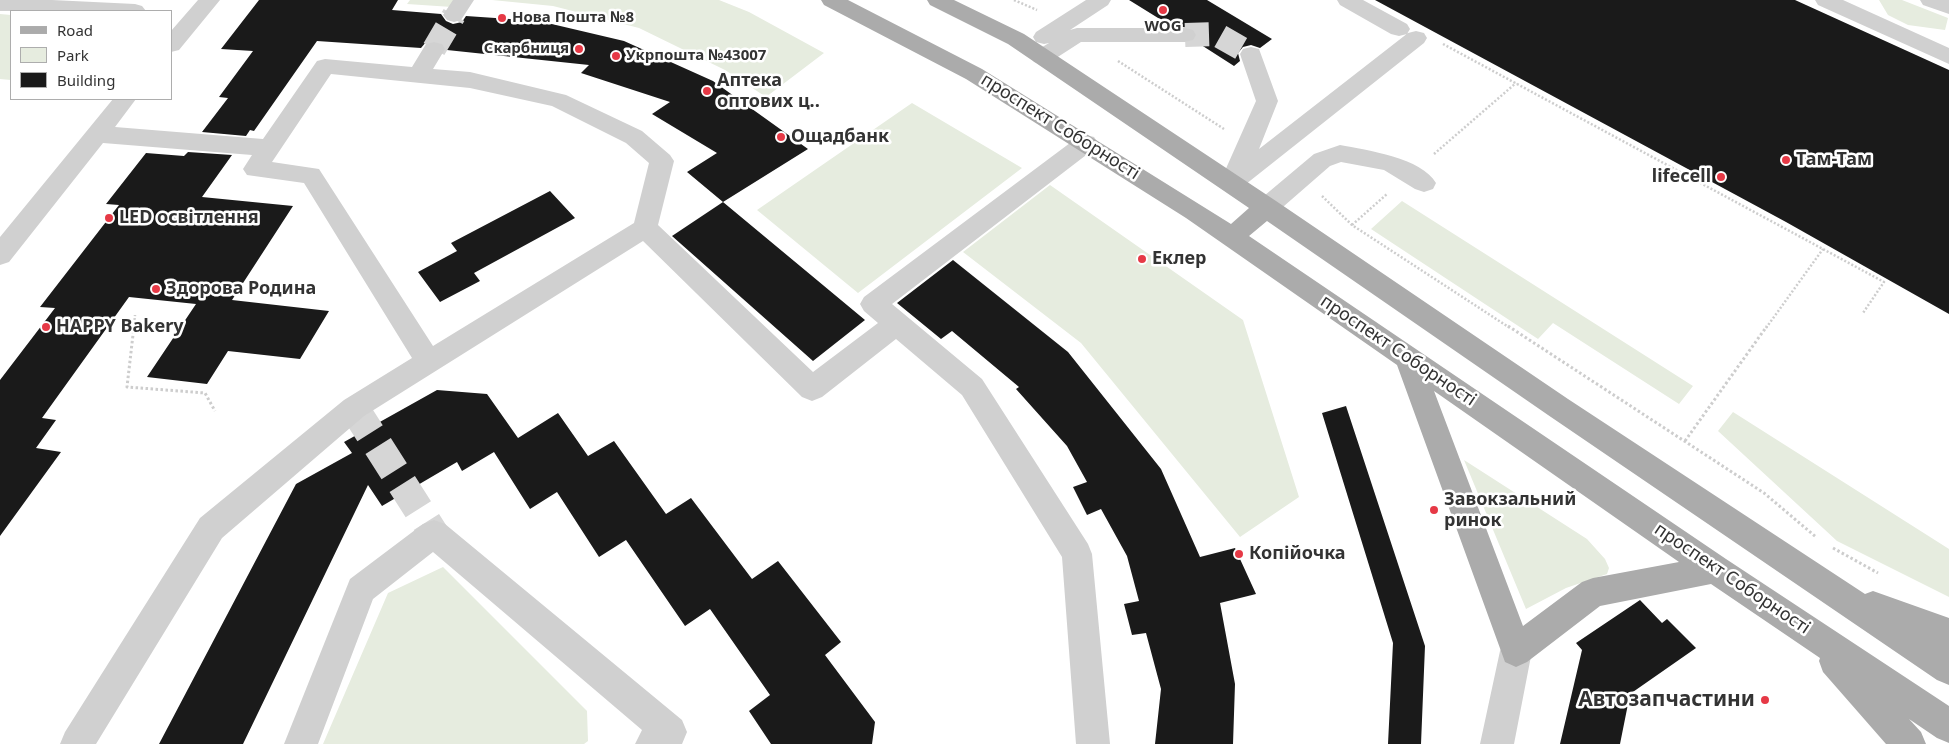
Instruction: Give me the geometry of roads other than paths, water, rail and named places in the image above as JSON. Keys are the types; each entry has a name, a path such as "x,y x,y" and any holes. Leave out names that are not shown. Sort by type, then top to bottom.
{"main road":[{"name":"проспект Соборності","path":"831,0 974,74 1195,212 1715,569 1949,726"},
{"path":"937,0 1029,48 1232,182 1558,407 1949,669"},
{"path":"1195,212 1232,182"},
{"path":"1232,237 1267,206"},
{"path":"1408,358 1516,651 1593,593 1715,569"},
{"path":"1832,591 1949,634"},
{"path":"1808,630 1909,744"}],"street":[{"path":"1029,48 1080,0"},
{"path":"1029,48 1101,0"},
{"path":"1232,182 1407,33 1347,0"},
{"path":"1824,0 1949,57"},
{"path":"1930,0 1949,7"},
{"path":"0,4 115,10"},
{"path":"172,13 203,7"},
{"path":"172,44 203,7"},
{"path":"1029,48 1077,35 1185,35"},
{"path":"418,75 434,49"},
{"path":"1232,182 1267,102 1251,54"},
{"path":"77,744 211,528 354,408 429,362 645,228 662,161 634,137 558,100 470,80 325,66 255,169 311,175 429,362"},
{"path":"0,255 125,100"},
{"path":"96,134 269,148"},
{"path":"1086,143 873,304 972,387 1077,554 1092,744"},
{"path":"1267,206 1322,160 1340,153 1390,163 1424,183"},
{"path":"645,228 812,388 896,324"},
{"path":"301,744 361,588 434,534 670,732 652,744"},
{"path":"1497,744 1516,651"}],"tunnel":[{"path":"434,49 454,15"},
{"path":"1185,35 1216,34 1251,54"},
{"path":"354,408 434,534"}],"place":[{"name":"WOG","path":"1163,10"},
{"name":"Нова Пошта №8","path":"502,18"},
{"name":"Скарбниця","path":"579,49"},
{"name":"Укрпошта №43007","path":"616,56"},
{"name":"Аптека оптових ц‥","path":"707,91"},
{"name":"Ощадбанк","path":"781,137"},
{"name":"Там-Там","path":"1786,160"},
{"name":"lifecell","path":"1721,177"},
{"name":"LED освітлення","path":"109,218"},
{"name":"Еклер","path":"1142,259"},
{"name":"Здорова Родина","path":"156,289"},
{"name":"HAPPY Bakery","path":"46,327"},
{"name":"Завокзальний ринок","path":"1434,510"},
{"name":"Копійочка","path":"1239,554"},
{"name":"Автозапчастини","path":"1765,700"}]}
